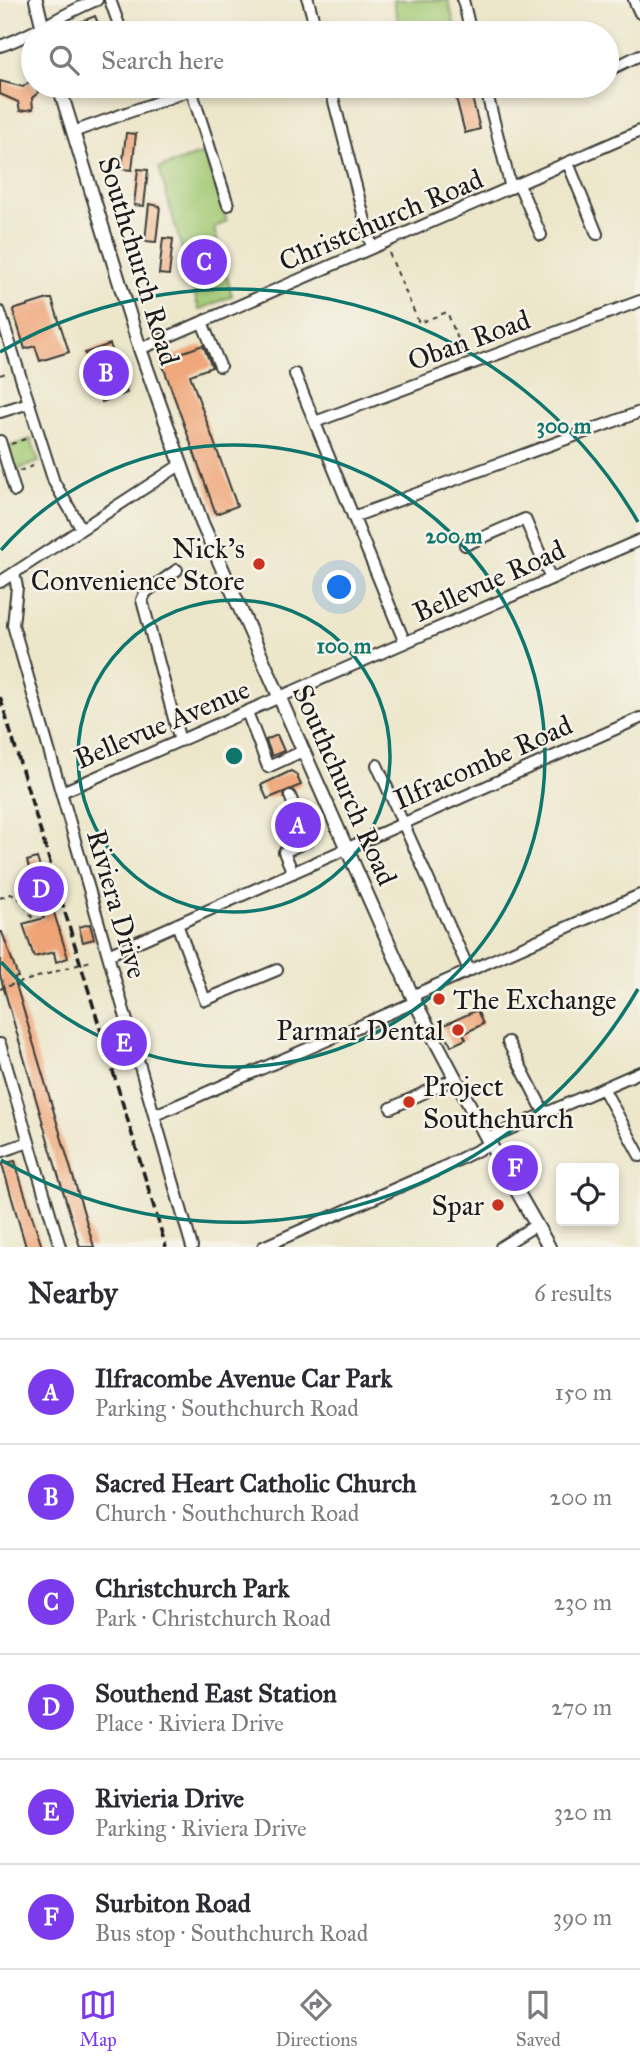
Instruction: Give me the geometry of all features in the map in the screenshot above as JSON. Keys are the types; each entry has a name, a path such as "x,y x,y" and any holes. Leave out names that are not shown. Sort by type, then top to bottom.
{"main road":[{"path":"36,0 41,21"},
{"name":"Southchurch Road","path":"63,98 140,349 202,523 414,999 489,1142 549,1247"}],"street":[{"path":"56,21 68,12 97,0"},
{"path":"110,0 118,21"},
{"path":"308,0 314,21"},
{"path":"463,0 468,21"},
{"path":"634,0 640,13"},
{"path":"0,46 21,40"},
{"path":"619,65 640,55"},
{"path":"73,132 163,98"},
{"path":"193,98 228,205"},
{"path":"333,98 372,248"},
{"path":"489,98 515,186 541,235"},
{"name":"Christchurch Road","path":"140,349 640,131"},
{"path":"568,163 597,234"},
{"name":"Oban Road","path":"314,422 640,301"},
{"path":"0,312 54,482 81,528"},
{"path":"202,322 220,366"},
{"path":"295,374 405,643"},
{"path":"0,412 29,402"},
{"path":"353,517 640,412"},
{"path":"3,444 15,491"},
{"path":"0,582 180,465"},
{"path":"465,545 525,519 551,579"},
{"name":"Bellevue Road","path":"279,698 640,540"},
{"path":"177,570 146,592 142,600 180,741"},
{"name":"Riviera Drive","path":"14,573 17,587 13,625 62,792 100,958 155,1115 192,1247"},
{"name":"Bellevue Avenue","path":"62,792 279,698"},
{"path":"247,712 268,767 303,751"},
{"name":"Ilfracombe Road","path":"100,958 640,718"},
{"path":"377,765 469,970"},
{"path":"290,796 308,841 284,852 293,873"},
{"path":"155,1115 414,999 469,970 640,895"},
{"path":"177,924 205,1000 277,970"},
{"path":"508,1042 545,1114"},
{"path":"0,1044 60,1247"},
{"path":"263,1247 442,1168 545,1114 640,1072"},
{"path":"391,1108 456,1078"},
{"path":"603,1088 640,1156"},
{"path":"0,1152 29,1142"},
{"path":"501,1247 536,1225"}],"path":[{"path":"385,242 419,323 447,312 468,365"},
{"path":"0,375 11,371"},
{"path":"3,444 32,437"},
{"path":"14,473 41,464"},
{"path":"0,898 11,894 23,901 34,921"},
{"path":"0,989 100,958"}],"green space":[{"path":"393,0 448,0 454,21 398,21"},
{"path":"204,153 227,221 214,228 232,296 199,310 159,168"},
{"path":"31,439 39,462 16,470 8,447"}],"building":[{"path":"95,16 97,21 83,21"},
{"path":"0,81 21,86 21,98 32,98 33,109 20,111 18,102 0,94"},
{"path":"456,98 472,98 480,129 465,133"},
{"path":"126,133 136,134 132,170 122,169"},
{"path":"138,169 148,170 144,206 134,205"},
{"path":"149,204 160,206 156,242 145,241"},
{"path":"163,238 173,239 169,275 159,274"},
{"path":"52,299 69,352 40,361 35,346 25,349 13,310"},
{"path":"110,344 127,393 102,402 85,353"},
{"path":"203,345 212,367 190,375 237,506 216,514 161,360"},
{"path":"277,735 284,751 272,756 266,740"},
{"path":"291,771 296,774 301,785 267,799 261,785"},
{"path":"37,858 68,958 56,962 54,952 34,957 23,924 44,918 27,861"},
{"path":"90,924 94,939 83,942 79,927"},
{"path":"0,932 18,977 14,978 94,1247 80,1247 51,1151 0,975"},
{"name":"Parmar Dental","path":"477,1010 483,1024 463,1034 466,1039 451,1046 442,1026"},
{"path":"15,1161 42,1247 26,1247 2,1164"}],"railway":[{"path":"0,697 166,1247"}],"place":[{"name":"Christchurch Park","path":"204,262"},
{"name":"Sacred Heart Catholic Church","path":"106,373"},
{"name":"Nick's Convenience Store","path":"259,564"},
{"name":"Ilfracombe Avenue Car Park","path":"298,825"},
{"name":"Southend East Station","path":"41,889"},
{"name":"The Exchange","path":"439,999"},
{"name":"Parmar Dental","path":"458,1030"},
{"name":"Rivieria Drive","path":"124,1043"},
{"name":"Project Southchurch","path":"409,1102"},
{"name":"Surbiton Road","path":"515,1168"},
{"name":"Spar","path":"498,1205"}]}
